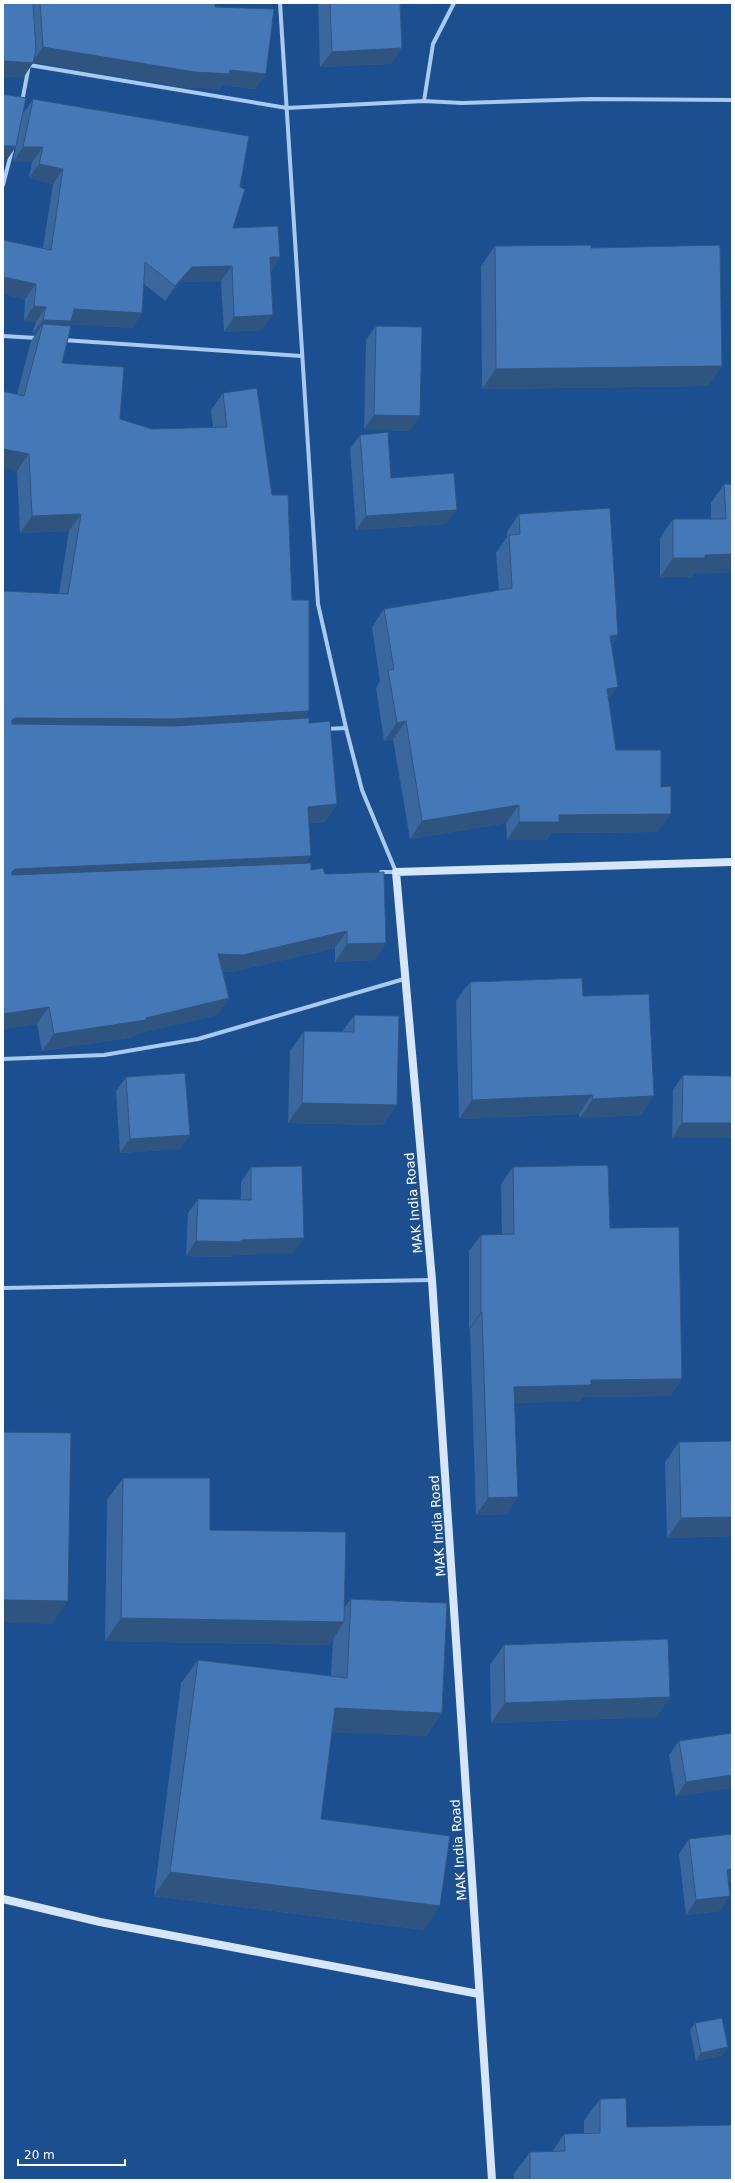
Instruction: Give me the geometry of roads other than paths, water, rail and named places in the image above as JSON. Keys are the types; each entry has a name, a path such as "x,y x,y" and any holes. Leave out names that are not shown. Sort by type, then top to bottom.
{"street":[{"path":"280,3 301,356 318,604 346,728 362,790 396,872"},
{"path":"424,101 433,44 454,3"},
{"path":"22,104 29,57"},
{"path":"29,65 287,108 424,101 462,103 591,99 732,100"},
{"path":"3,185 14,143"},
{"path":"3,336 42,339"},
{"path":"58,340 301,356"},
{"path":"322,729 346,728"},
{"path":"373,873 732,862"},
{"name":"MAK India Road","path":"396,872 404,979 432,1280 492,2180"},
{"path":"3,1059 104,1055 198,1040 404,979"},
{"path":"3,1288 432,1280"},
{"path":"3,1899 100,1922 479,1994"}]}
